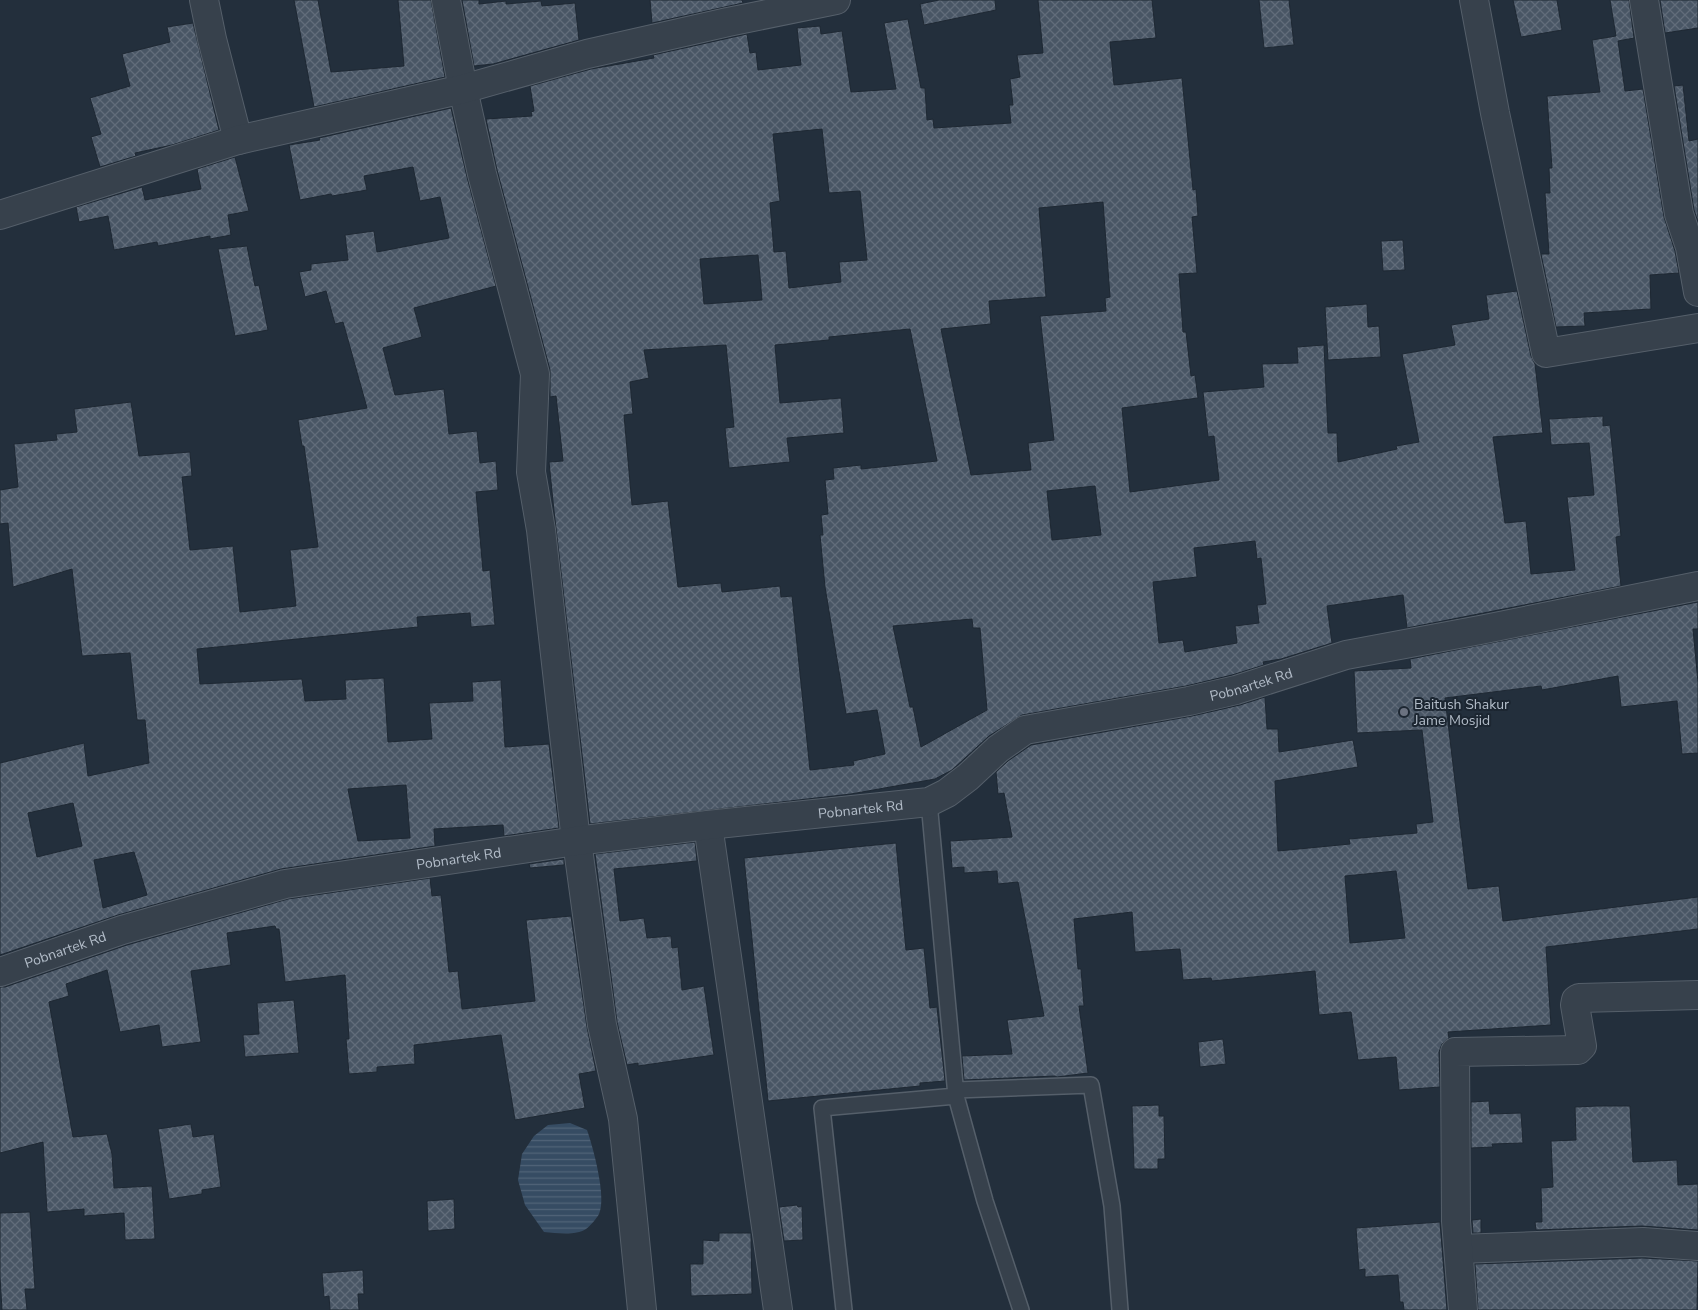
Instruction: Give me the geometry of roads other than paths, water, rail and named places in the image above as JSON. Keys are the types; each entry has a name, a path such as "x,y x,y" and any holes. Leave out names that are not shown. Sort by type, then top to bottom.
{"street":[{"path":"204,0 238,140"},
{"path":"446,0 462,89 482,174 535,374 531,472 541,530 576,841 602,1025 623,1119 642,1310"},
{"path":"0,215 238,140 462,89 587,54 833,0"},
{"path":"1474,0 1495,113 1546,353 1698,328"},
{"path":"1644,0 1679,214 1690,248 1698,292"},
{"name":"Pobnartek Rd","path":"0,972 122,930 285,884 576,841 708,824 928,802 947,793 968,777 998,749 1025,730 1236,690 1346,656 1698,586"},
{"path":"708,824 778,1310"},
{"path":"1464,1310 1456,1222 1455,1052 1578,1050 1582,1046 1575,1005 1576,1000 1579,998 1698,995"},
{"path":"1459,1249 1643,1242 1698,1246"}],"lane":[{"path":"928,802 956,1093 985,1202 1020,1310"},
{"path":"844,1310 822,1108 956,1093 1091,1084 1112,1206 1120,1310"}],"water":[{"path":"570,1123 587,1130 598,1172 601,1206 595,1220 588,1228 582,1231 566,1234 544,1232 525,1205 518,1180 522,1154 534,1136 548,1125"}],"place":[{"name":"Baitush Shakur Jame Mosjid","path":"1404,712"}]}
